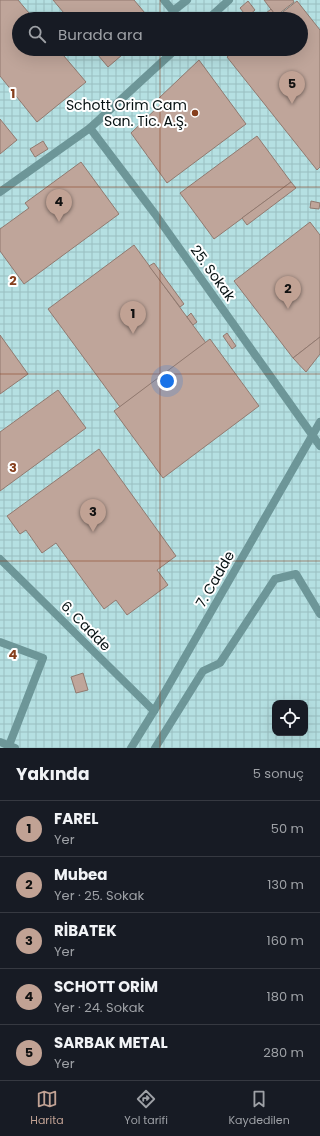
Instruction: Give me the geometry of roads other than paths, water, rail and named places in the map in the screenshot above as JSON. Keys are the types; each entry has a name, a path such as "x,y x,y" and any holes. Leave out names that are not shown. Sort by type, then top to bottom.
{"street":[{"path":"164,0 173,11 187,0"},
{"path":"216,12 229,0"},
{"path":"0,192 90,128 168,56"},
{"name":"25. Sokak","path":"90,128 155,214 320,446"},
{"name":"7. Cadde","path":"131,748 154,711 320,422"},
{"name":"6. Cadde","path":"0,559 154,711"},
{"path":"155,748 203,671 220,663 276,579 296,574 320,614"},
{"path":"0,642 43,658 10,747 0,742"}],"place":[{"name":"SARBAK METAL","path":"292,104"},
{"name":"Schott Orim Cam San. Tic. A.Ş.","path":"195,113"},
{"name":"SCHOTT ORİM","path":"59,222"},
{"name":"Mubea","path":"288,309"},
{"name":"FAREL","path":"133,334"},
{"name":"RİBATEK","path":"93,532"}]}
